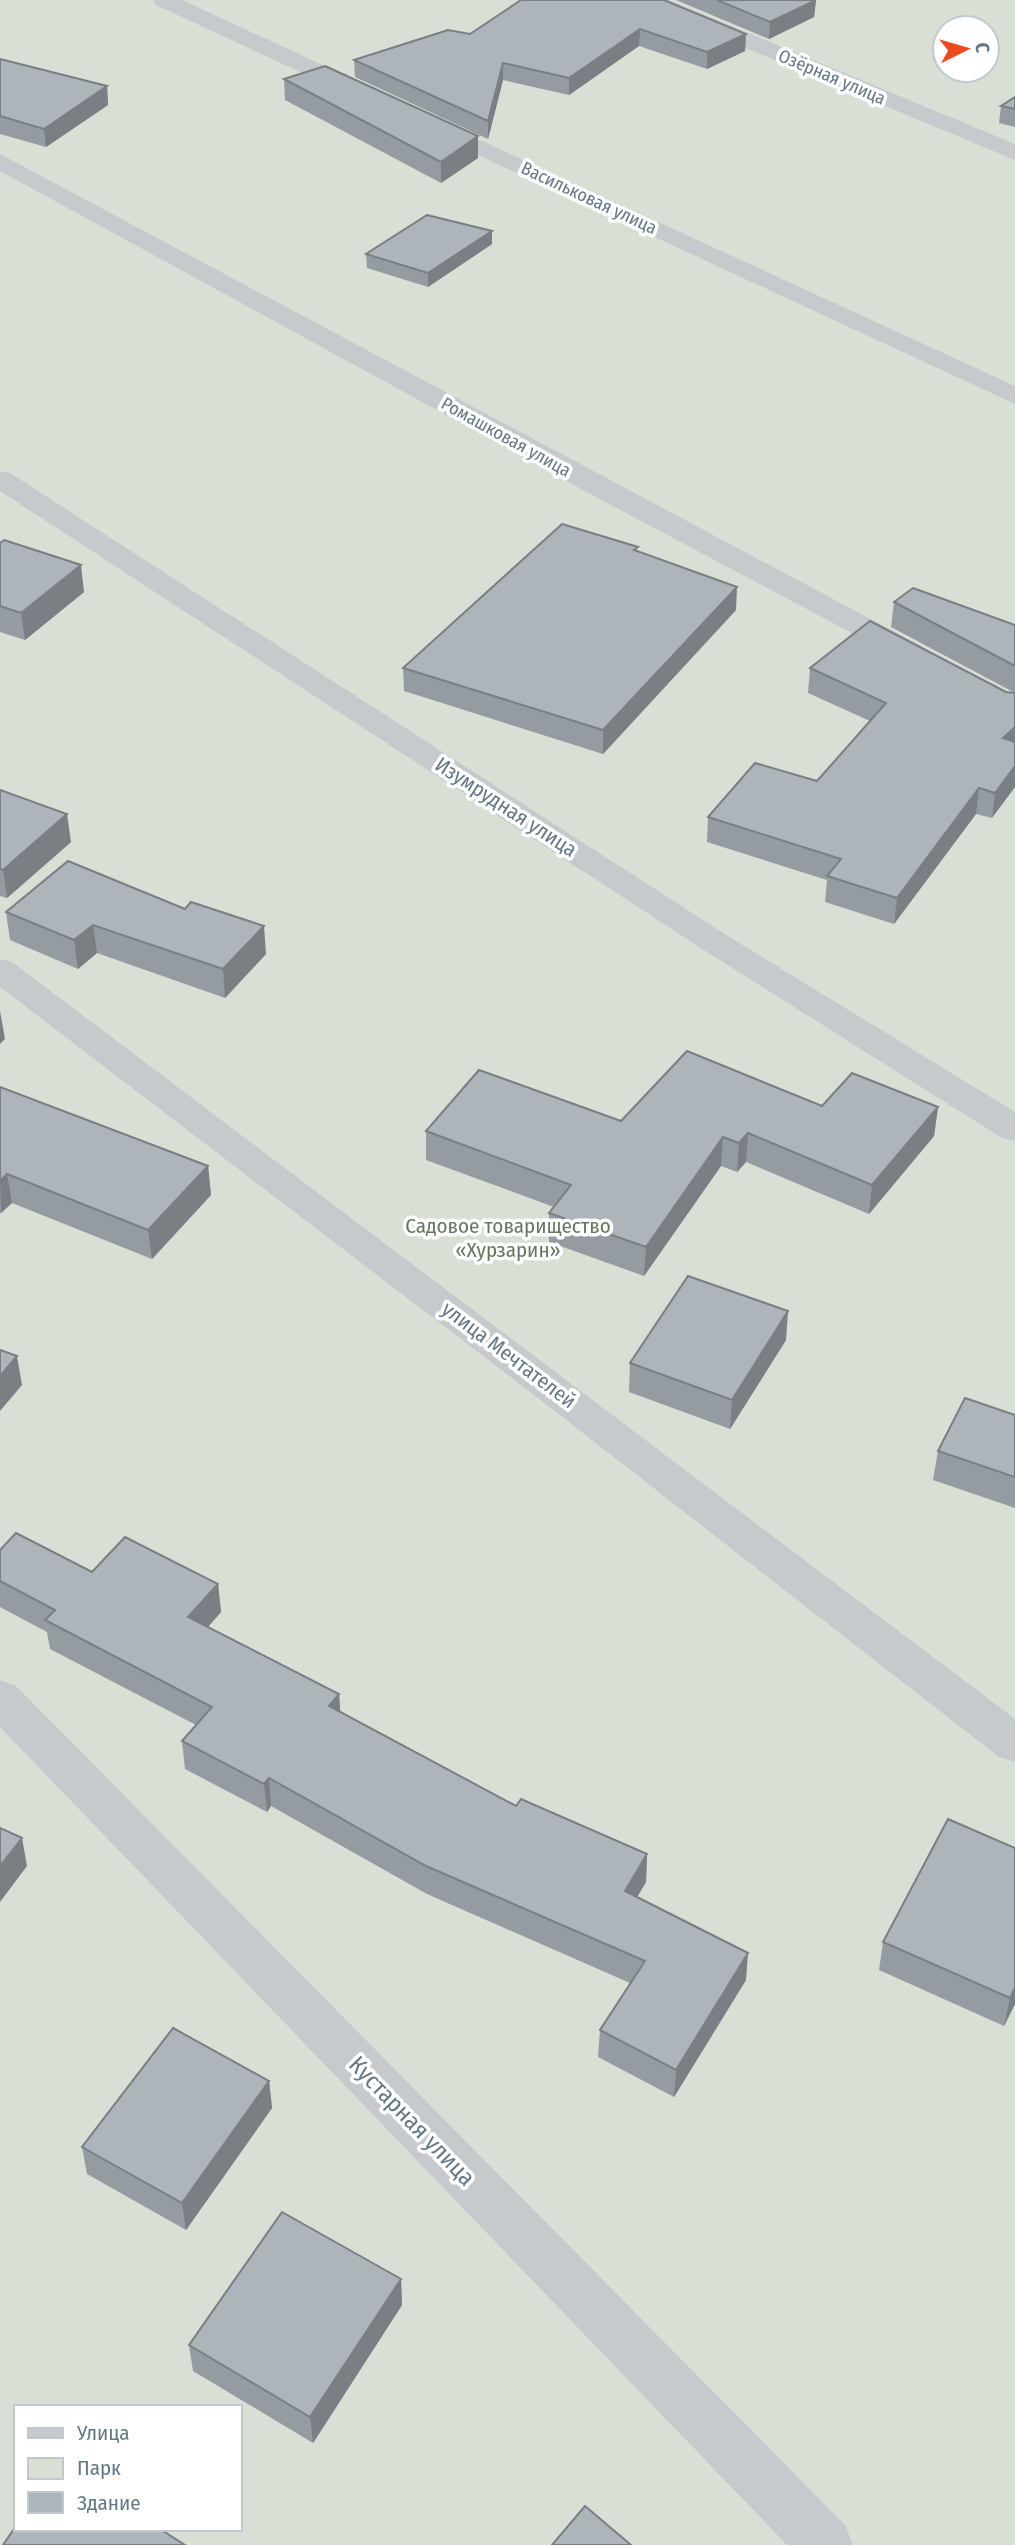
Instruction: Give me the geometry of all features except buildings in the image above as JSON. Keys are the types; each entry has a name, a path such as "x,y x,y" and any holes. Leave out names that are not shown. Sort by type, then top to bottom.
{"street":[{"path":"164,0 389,105"},
{"name":"Озёрная улица","path":"650,0 1015,153"},
{"name":"Васильковая улица","path":"414,116 1015,396"},
{"name":"Ромашковая улица","path":"0,161 604,490 930,663"},
{"name":"Изумрудная улица","path":"0,479 719,945 1015,1129"},
{"name":"улица Мечтателей","path":"0,970 543,1381 1015,1744"},
{"name":"Кустарная улица","path":"0,1698 825,2545"}],"green space":[{"name":"Садовое товарищество «Хурзарин»","path":"0,0 1015,0 1015,2545 0,2545"}]}
